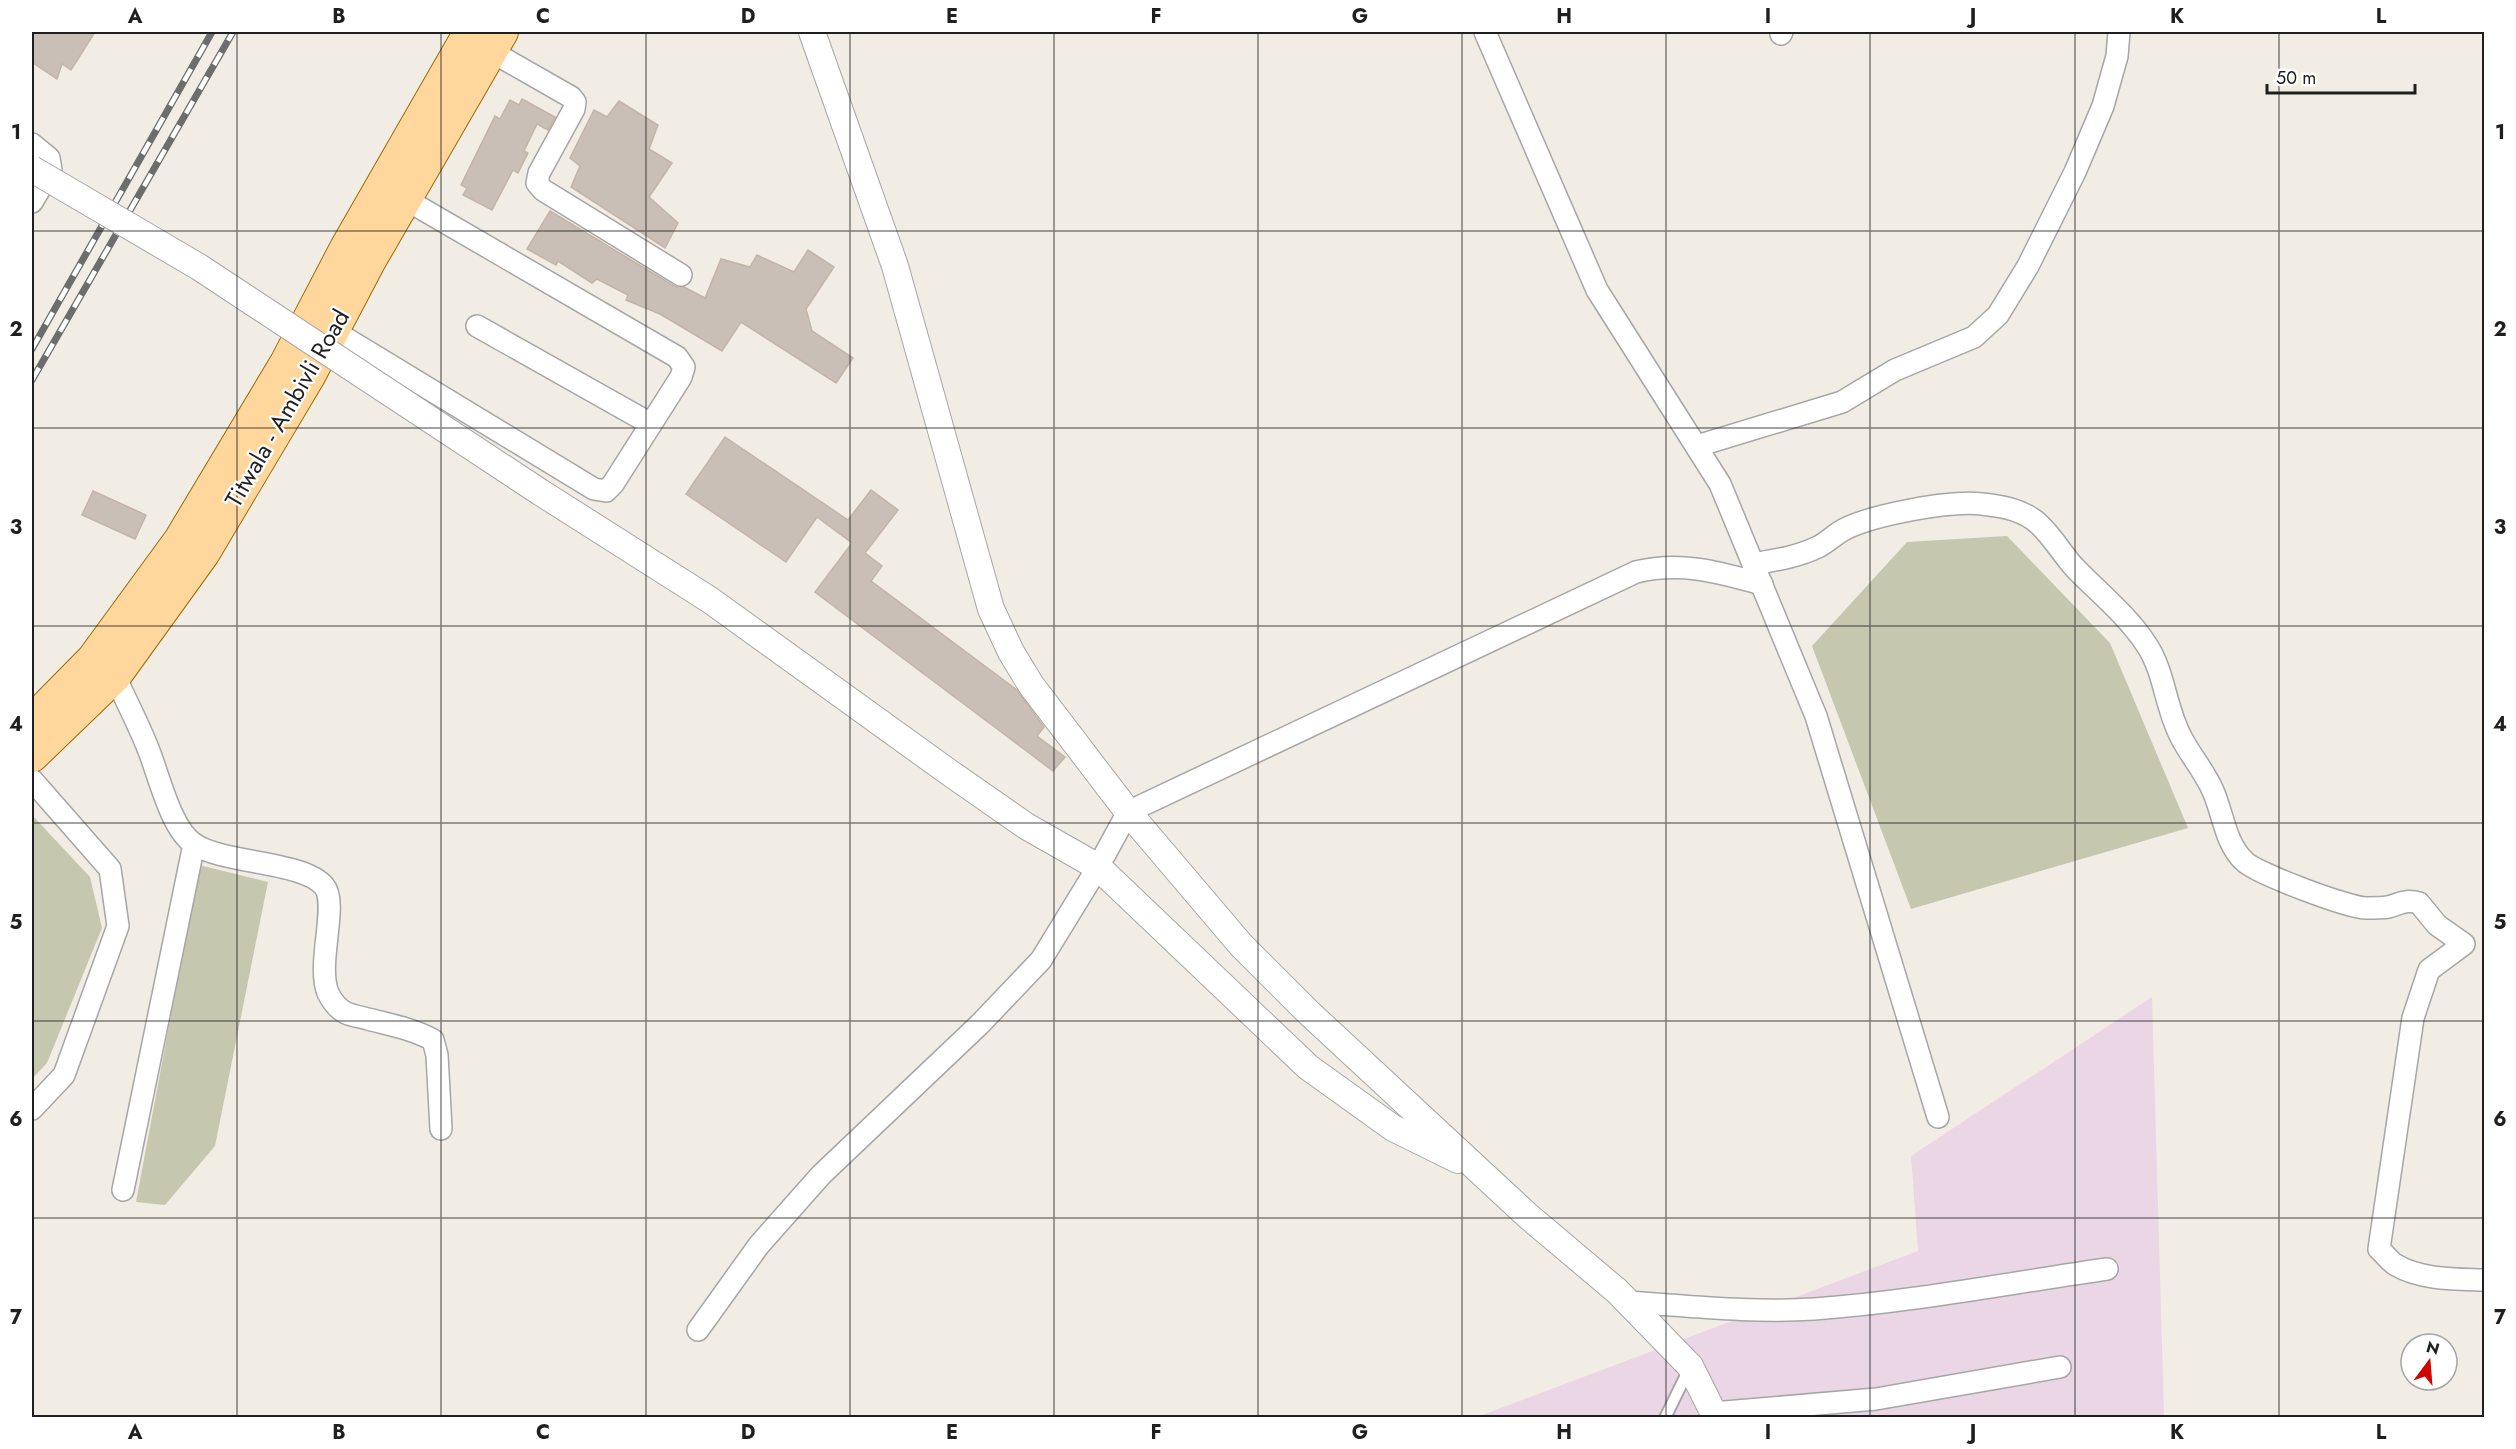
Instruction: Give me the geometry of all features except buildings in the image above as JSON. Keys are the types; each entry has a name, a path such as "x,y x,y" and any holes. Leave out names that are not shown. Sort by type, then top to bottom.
{"main road":[{"name":"Titwala - Ambivli Road","path":"32,756 104,668 203,554 309,376 405,199 482,38"},
{"name":"Titwala - Ambivli Road","path":"32,721 104,668 286,363 346,249 482,38"}],"street":[{"path":"812,32 896,266 991,609 1011,652 1031,685 1128,812 1241,945 1308,1012 1528,1216 1628,1302 1690,1366 1714,1415 1876,1399 2060,1367"},
{"path":"1485,32 1597,290 1720,484 1762,584 1816,716 1938,1117"},
{"path":"1697,446 1842,402 1895,370 1974,337 1998,315 2028,266 2094,128 2103,106 2116,56 2119,32"},
{"path":"482,38 571,97 575,102 574,109 539,172 537,183 543,190 681,275"},
{"path":"32,144 49,158 51,170 32,202"},
{"path":"32,169 199,267 540,492 710,600 1026,826 1098,867 1308,1067 1394,1128 1482,1173"},
{"path":"332,330 594,489 606,491 613,484 681,377 684,367 677,357 405,199"},
{"path":"477,326 651,424"},
{"path":"1753,564 1792,558 1820,546 1844,530 1872,519 1929,507 1980,503 2013,509 2043,528 2069,561 2134,627 2147,645 2162,675 2170,712 2181,738 2214,792 2233,845 2244,862 2265,875 2342,904 2363,908 2387,907 2403,901 2419,903 2437,925 2464,944 2429,970 2413,1018 2379,1249 2396,1265 2416,1273 2484,1280"},
{"path":"698,1330 759,1245 821,1175 980,1024 1041,960 1098,867 1128,812 1636,572 1660,566 1713,570 1762,584"},
{"path":"104,668 148,749 180,828 194,844 225,856 287,869 313,878 324,886 330,904 323,966 327,991 333,1002 346,1012 418,1032 433,1040 437,1055 441,1129"},
{"path":"32,780 110,869 118,926 64,1075 32,1109"},
{"path":"123,1190 194,844"},
{"path":"1628,1302 1749,1310 1814,1309 2107,1269"}],"lane":[{"path":"1665,1418 1690,1366"}],"shaded area":[{"path":"2007,536 2110,643 2188,828 1911,909 1812,646 1907,542"},
{"path":"32,815 90,877 102,928 47,1063 32,1079"},
{"path":"199,865 268,882 215,1146 165,1205 136,1202"},
{"path":"2152,997 2164,1415 2159,1418 1474,1418 1918,1251 1911,1156"}],"railway":[{"path":"32,349 212,32"},
{"path":"32,380 233,32"}]}
